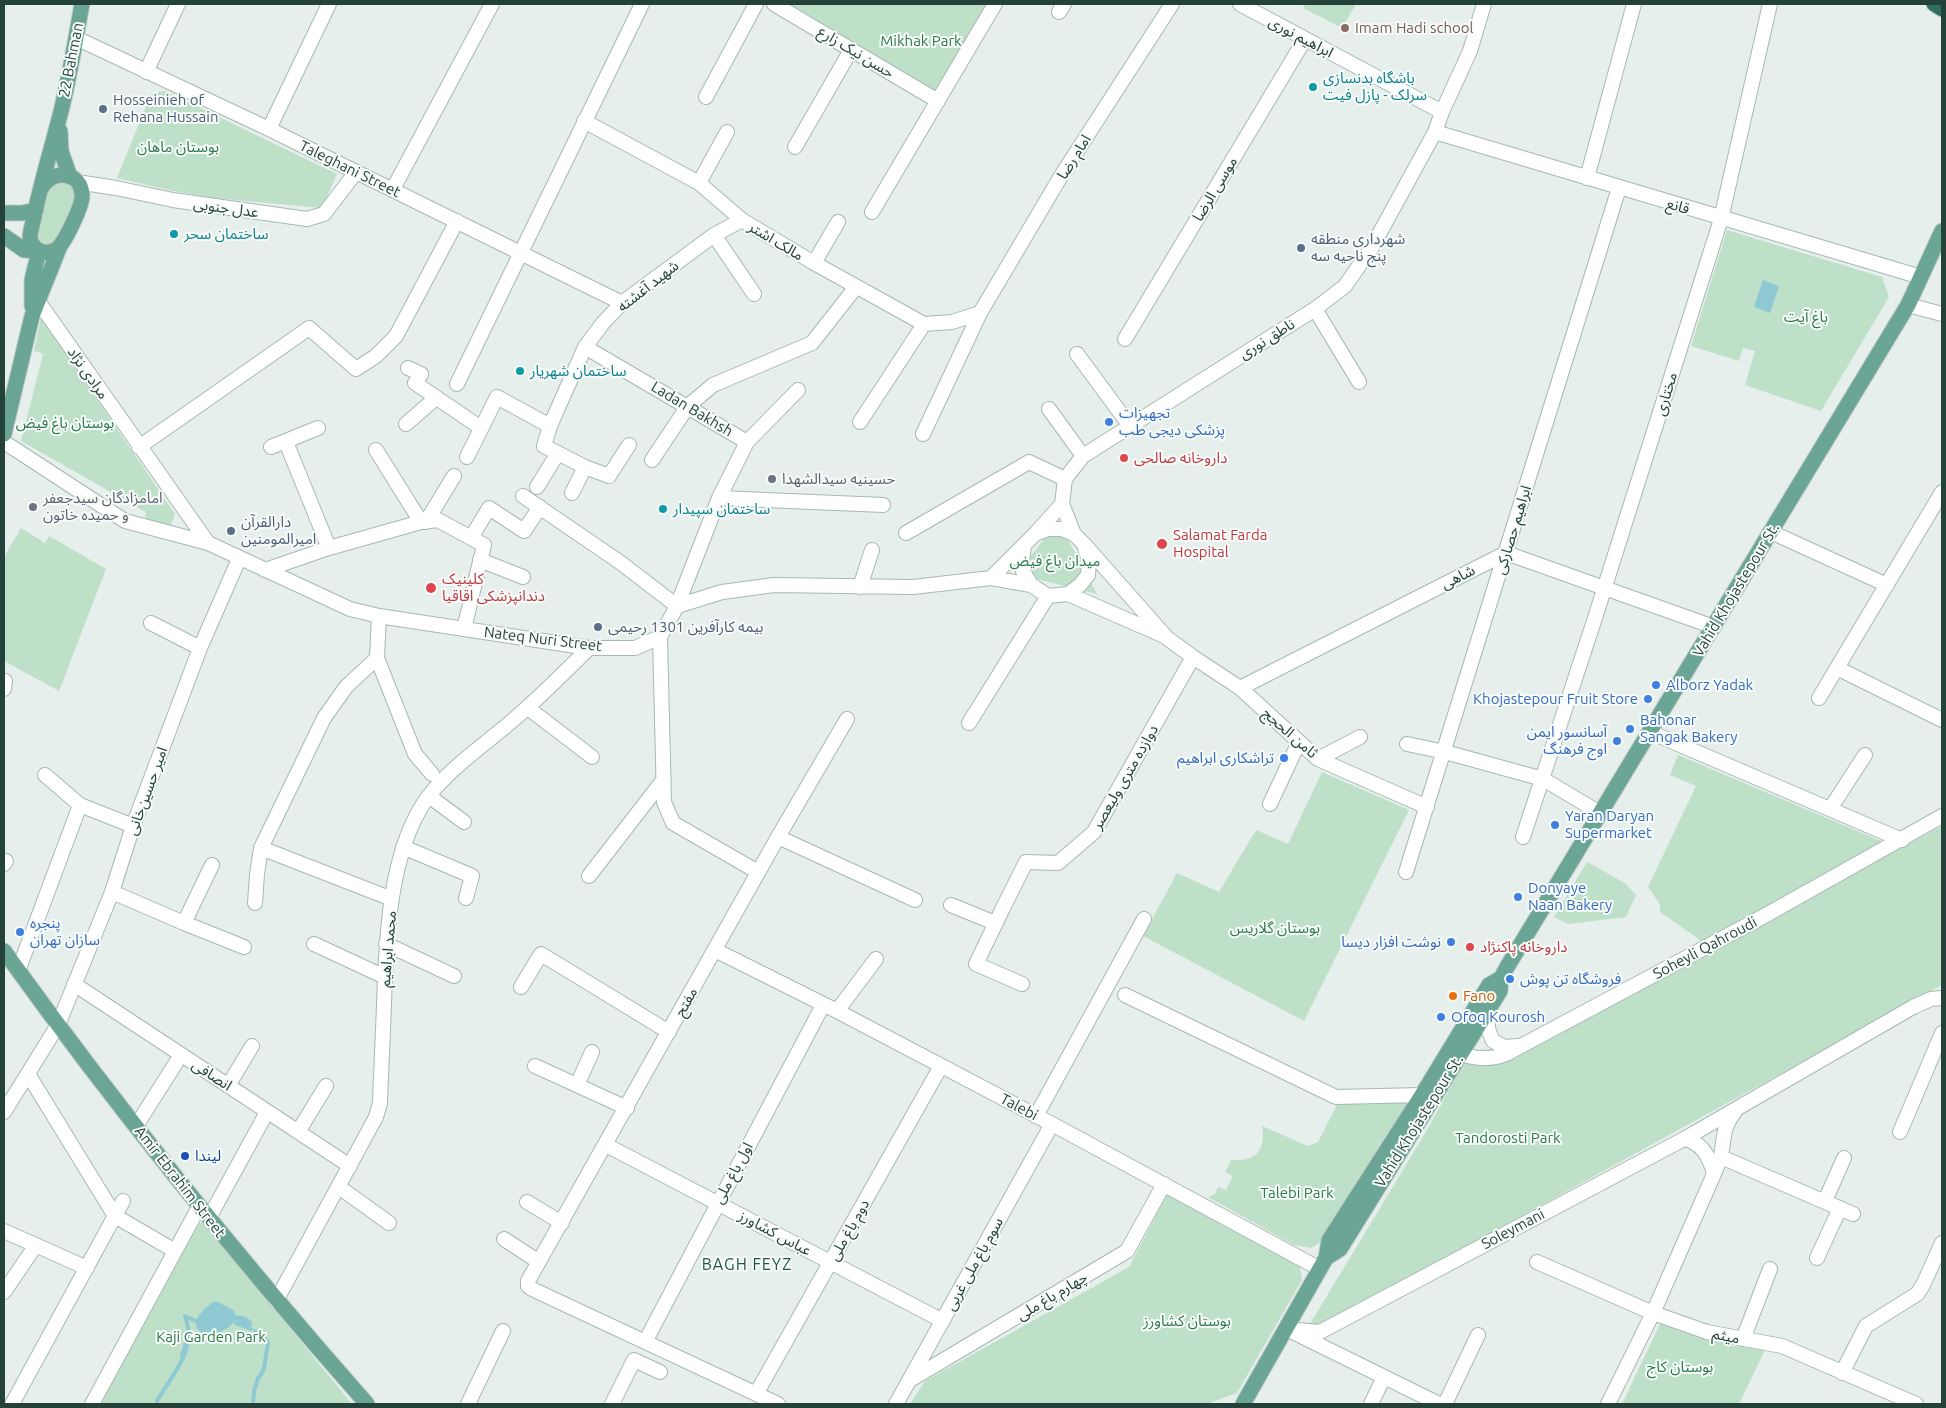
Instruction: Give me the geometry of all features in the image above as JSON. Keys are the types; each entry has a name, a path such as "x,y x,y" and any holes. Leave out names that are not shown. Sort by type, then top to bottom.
{"highway":[{"path":"1934,4 1942,9"}],"main road":[{"name":"22 Bahman","path":"39,251 30,237 60,117 82,4"},
{"name":"22 Bahman","path":"60,117 62,150 73,179 82,195 82,202 60,246"},
{"path":"40,191 48,178 63,175 73,179"},
{"path":"4,213 22,213 36,210"},
{"path":"1921,278 1942,231"},
{"path":"4,236 24,250 50,252 60,246"},
{"path":"4,434 32,316 60,246"},
{"path":"32,316 32,280 39,251"},
{"name":"Vahid Khojastepour St.","path":"1243,1404 1323,1263 1329,1240 1422,1095 1488,1010 1500,991 1501,978 1908,305 1921,278"},
{"name":"Amir Ebrahim Street","path":"4,951 58,1025 199,1207 276,1301 367,1404"},
{"name":"Vahid Khojastepour St.","path":"1323,1263 1340,1249 1456,1052 1489,985 1501,978"}],"street":[{"path":"146,72 178,4"},
{"path":"270,129 329,4"},
{"path":"393,189 492,4"},
{"path":"457,384 642,4"},
{"path":"706,97 756,4"},
{"name":"حسن نیک زارع","path":"774,4 938,101"},
{"path":"872,212 995,4"},
{"name":"امام رضا","path":"923,434 980,313 1062,176 1172,4"},
{"name":"ابراهیم نوری","path":"1240,4 1442,112"},
{"name":"ناطق نوری","path":"1062,504 1065,479 1082,456 1314,309 1345,286 1366,255 1435,132 1442,112 1470,51 1484,4"},
{"path":"1587,178 1634,4"},
{"name":"مختاری","path":"1524,837 1721,219 1770,4"},
{"name":"Taleghani Street","path":"76,38 270,129 622,303"},
{"name":"موسی الرضا","path":"1125,339 1306,39"},
{"path":"795,147 852,50"},
{"name":"مالک اشتر","path":"584,121 699,183 742,220 814,263 924,324"},
{"path":"699,183 728,132"},
{"name":"قانع","path":"1435,132 1921,278"},
{"name":"عدل جنوبی","path":"73,179 173,200 307,219 324,214 356,172"},
{"name":"ابراهیم حصارکی","path":"1406,872 1445,752 1619,188"},
{"name":"شهید آغشته","path":"558,453 544,446 550,426 585,347 603,324 622,303 714,235 742,220"},
{"path":"139,447 309,328 356,369 376,356 396,336 457,221"},
{"path":"814,263 838,222"},
{"path":"714,235 754,294"},
{"path":"652,460 688,406 713,385 812,343 856,287"},
{"name":"مرادی نژاد","path":"38,301 208,543"},
{"path":"1908,305 1942,314"},
{"path":"1314,309 1359,382"},
{"path":"860,422 924,324 952,322 980,313"},
{"name":"Ladan Bakhsh","path":"585,347 747,442 719,498 677,606"},
{"path":"1077,354 1130,426"},
{"path":"408,368 421,374 415,383 481,428"},
{"path":"747,442 798,390"},
{"path":"467,457 496,397 550,426"},
{"path":"406,424 436,398"},
{"path":"1049,409 1082,456"},
{"path":"271,447 318,428"},
{"path":"4,442 125,521 208,543"},
{"path":"286,442 329,548"},
{"path":"537,487 558,453 585,467 609,476 629,445"},
{"path":"376,450 428,521 484,545 464,629"},
{"path":"906,533 1029,462 1065,479"},
{"path":"572,493 585,467"},
{"path":"265,570 329,548 428,521 454,476"},
{"path":"1819,698 1942,492"},
{"path":"523,496 621,563 677,606"},
{"path":"719,498 883,505"},
{"path":"991,578 1024,546 1062,504 1089,561 1088,575 1080,585 1068,594"},
{"path":"471,538 489,508 524,531 540,507"},
{"path":"1035,534 1048,529 1062,529 1079,539 1167,638"},
{"path":"1771,532 1887,585"},
{"name":"Nateq Nuri Street","path":"208,543 350,609 380,616 589,648 635,648 660,637"},
{"path":"1024,546 1023,571 1032,585 1048,596 1068,594 1167,638"},
{"path":"860,586 872,550"},
{"path":"1506,553 1714,626"},
{"name":"شاهی","path":"1240,688 1506,553"},
{"name":"امیر حسین‌خانی","path":"4,1112 58,1025 112,892 133,826 200,648 239,559"},
{"path":"480,560 524,577"},
{"path":"758,872 674,823 664,802 660,637 677,606 722,592 774,585 913,587 991,578 1032,585"},
{"path":"969,723 1048,596"},
{"path":"380,616 377,658 415,754 432,774"},
{"path":"151,623 200,648"},
{"name":"ثامن الحجج","path":"1167,638 1240,688 1318,758 1427,807"},
{"name":"محمد ابراهیم","path":"276,1301 376,1117 380,1103 386,944 392,899 403,847 414,818 429,796 451,773 528,708 589,648"},
{"name":"دوازده متری ولیعصر","path":"1000,914 1026,862 1058,863 1094,832 1193,657"},
{"path":"255,903 261,848 324,718 346,686 377,658"},
{"path":"1837,668 1942,720"},
{"path":"528,708 592,757"},
{"name":"مفتح","path":"645,1342 532,1290 528,1286 528,1281 758,872 847,719"},
{"path":"1650,732 1902,840"},
{"path":"1318,758 1360,736"},
{"path":"1270,804 1299,742"},
{"path":"1407,744 1445,752 1543,779 1600,814"},
{"path":"1830,809 1865,755"},
{"path":"45,775 80,805 133,826"},
{"path":"589,876 664,779"},
{"path":"429,796 464,822"},
{"path":"18,971 80,805"},
{"name":"Soheyli Qahroudi","path":"1456,1052 1497,1058 1766,915 1942,816"},
{"path":"778,837 915,900"},
{"path":"403,847 472,876 466,898"},
{"path":"261,848 392,899"},
{"path":"184,924 212,865"},
{"path":"112,892 184,924 244,947"},
{"path":"952,904 1000,914 976,964 1022,984"},
{"path":"1036,1116 1144,919"},
{"path":"314,944 385,977"},
{"path":"386,944 454,976"},
{"name":"Talebi","path":"715,950 837,1011 1164,1184 1323,1263"},
{"path":"521,987 541,954 669,1032"},
{"path":"837,1011 876,959"},
{"name":"انصافی","path":"74,984 350,1166"},
{"path":"1125,995 1336,1097 1422,1095"},
{"name":"Soleymani","path":"1286,1329 1320,1332 1684,1139 1913,1007 1937,998"},
{"name":"اول باغ ملی","path":"645,1342 823,1005"},
{"path":"1488,1010 1488,1029 1493,1041 1504,1047 1524,1044"},
{"path":"1900,1132 1942,1033"},
{"path":"228,1086 252,1046"},
{"path":"577,1085 592,1052"},
{"path":"136,1126 181,1055"},
{"path":"535,1066 627,1108"},
{"name":"دوم باغ ملی","path":"756,1394 941,1066"},
{"path":"28,1074 115,1216 175,1251"},
{"path":"298,1132 326,1086"},
{"path":"1608,1404 1653,1313 1714,1174 1720,1157 1724,1132 1730,1118 1737,1110"},
{"path":"209,1218 267,1112"},
{"name":"سوم باغ ملی غربی","path":"896,1404 1052,1124"},
{"path":"1684,1139 1697,1142 1706,1154 1714,1174"},
{"name":"عباس کشاورز","path":"606,1145 943,1321"},
{"path":"1720,1157 1853,1214"},
{"path":"1825,1201 1844,1158"},
{"name":"چهارم باغ ملی","path":"910,1380 1127,1251 1164,1184"},
{"path":"339,1187 389,1223"},
{"path":"12,1404 124,1201"},
{"path":"527,1202 562,1223"},
{"path":"92,1404 199,1207"},
{"path":"1817,1258 1840,1208"},
{"path":"4,1231 87,1268"},
{"path":"504,1239 539,1262"},
{"path":"1842,1373 1866,1326 1918,1294 1942,1243"},
{"path":"4,1292 36,1245"},
{"name":"میثم","path":"1537,1262 1653,1313 1707,1332 1782,1346 1916,1404"},
{"path":"1744,1339 1770,1269"},
{"path":"1286,1329 1438,1404"},
{"path":"468,1404 503,1332"},
{"path":"1445,1404 1478,1335"},
{"path":"645,1342 778,1404"},
{"path":"612,1404 634,1360 660,1372"},
{"path":"1371,1404 1384,1377"}],"green space":[{"name":"Mikhak Park","path":"786,4 988,4 935,92"},
{"path":"1306,4 1356,4 1342,28 1303,8"},
{"name":"بوستان ماهان","path":"165,91 337,174 322,208 213,198 117,178 151,94"},
{"path":"56,182 66,182 73,186 76,200 57,241 51,244 44,244 38,236 47,191"},
{"name":"باغ آیت","path":"1727,230 1882,277 1889,297 1821,411 1745,385 1755,351 1743,348 1739,361 1691,346"},
{"name":"بوستان باغ فیض","path":"41,317 175,514 169,530 144,522 146,512 21,441 43,354 34,351"},
{"name":"میدان باغ فیض","path":"1058,521 1097,594 1017,574"},
{"path":"21,528 45,543 49,536 106,569 59,691 4,661 4,557"},
{"path":"1678,755 1886,843 1703,942 1660,912 1660,904 1648,887 1696,786 1670,775"},
{"name":"بوستان گلاریس","path":"1322,772 1409,810 1304,1021 1143,936 1177,873 1219,892 1256,830 1288,844"},
{"name":"Tandorosti Park","path":"1942,826 1942,985 1327,1323 1316,1326 1310,1324 1424,1135 1464,1063 1470,1061 1489,1065 1506,1061"},
{"path":"1587,862 1625,883 1636,895 1626,917 1568,924 1554,917"},
{"name":"Talebi Park","path":"1339,1101 1409,1103 1325,1239 1311,1248 1294,1245 1208,1197 1215,1194 1218,1187 1226,1190 1233,1176 1225,1172 1231,1160 1247,1159 1261,1148 1262,1126 1308,1146 1318,1142"},
{"name":"بوستان کشاورز","path":"1168,1192 1299,1265 1302,1280 1237,1393 1207,1404 910,1404 925,1381 1129,1267"},
{"name":"Kaji Garden Park","path":"203,1222 352,1404 99,1404 196,1225"},
{"name":"بوستان کاج","path":"1662,1320 1703,1338 1733,1346 1765,1350 1739,1404 1622,1404"}],"water":[{"path":"1763,280 1779,286 1770,313 1754,307"},
{"path":"216,1301 233,1310 236,1316 249,1319 252,1322 252,1326 248,1327 235,1320 221,1332 203,1335 197,1328 196,1322 203,1311"}],"waterway":[{"path":"157,1401 176,1371 186,1350 188,1328 185,1316"},
{"path":"186,1317 196,1321"},
{"path":"236,1323 251,1329"},
{"path":"253,1404 254,1391 258,1378 264,1368 268,1343 262,1335 255,1331"},
{"path":"182,1356 188,1336"}],"place":[{"name":"Imam Hadi school","path":"1345,28"},
{"name":"باشگاه بدنسازی سرلک - پازل فیت","path":"1313,87"},
{"name":"Hosseinieh of Rehana Hussain","path":"103,109"},
{"name":"ساختمان سحر","path":"174,234"},
{"name":"شهرداری منطقه پنج ناحیه سه","path":"1301,248"},
{"name":"ساختمان شهریار","path":"520,371"},
{"name":"تجهیزات پزشکی دیجی طب","path":"1109,422"},
{"name":"داروخانه صالحی","path":"1124,458"},
{"name":"حسینیه سیدالشهدا","path":"772,479"},
{"name":"امامزادگان سیدجعفر و حمیده خاتون","path":"33,507"},
{"name":"ساختمان سپیدار","path":"663,509"},
{"name":"دارالقرآن امیرالمومنین","path":"231,531"},
{"name":"Salamat Farda Hospital","path":"1162,544"},
{"name":"کلینیک دندانپزشکی اقاقیا","path":"431,588"},
{"name":"بیمه کارآفرین 1301 رحیمی","path":"598,627"},
{"name":"Alborz Yadak","path":"1656,685"},
{"name":"Khojastepour Fruit Store","path":"1648,699"},
{"name":"Bahonar Sangak Bakery","path":"1630,729"},
{"name":"آسانسور ایمن اوج فرهنگ","path":"1617,741"},
{"name":"تراشکاری ابراهیم","path":"1284,758"},
{"name":"Yaran Daryan Supermarket","path":"1555,825"},
{"name":"Donyaye Naan Bakery","path":"1518,897"},
{"name":"پنجره سازان تهران","path":"20,932"},
{"name":"نوشت افزار دیسا","path":"1451,942"},
{"name":"داروخانه پاکنژاد","path":"1470,947"},
{"name":"فروشگاه تن پوش","path":"1510,979"},
{"name":"Fano","path":"1453,996"},
{"name":"Ofoq Kourosh","path":"1441,1017"},
{"name":"لیندا","path":"185,1156"}],"district":[{"name":"BAGH FEYZ","path":"747,1265"}]}
